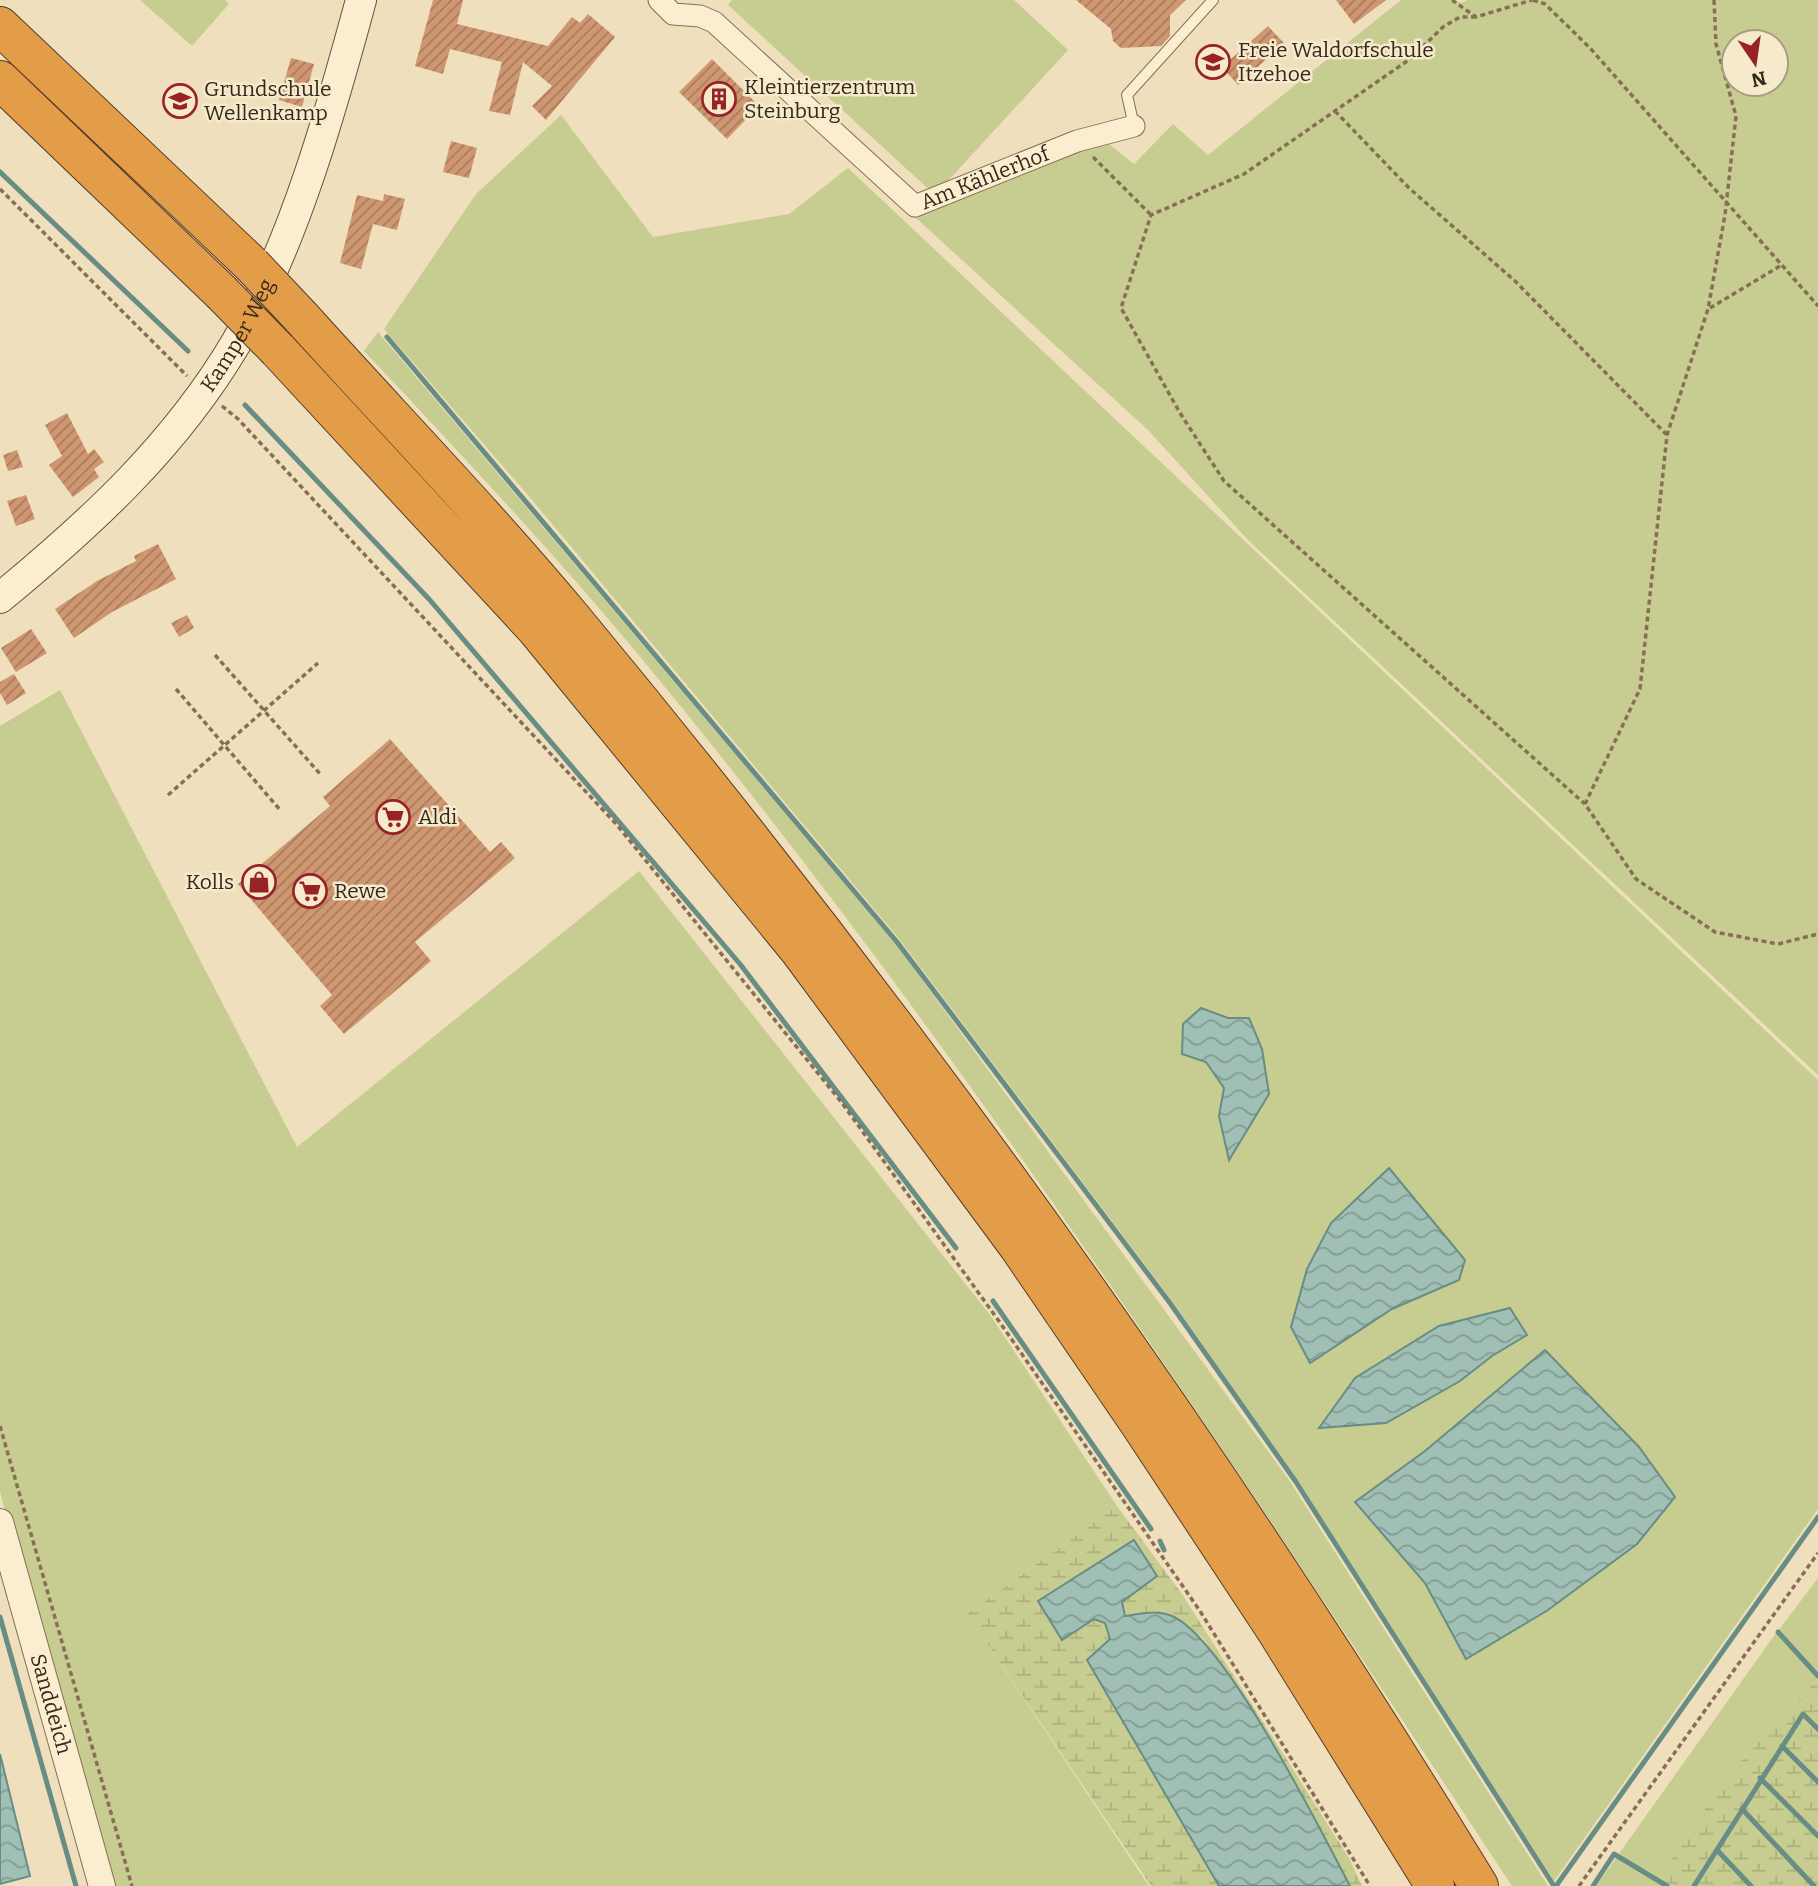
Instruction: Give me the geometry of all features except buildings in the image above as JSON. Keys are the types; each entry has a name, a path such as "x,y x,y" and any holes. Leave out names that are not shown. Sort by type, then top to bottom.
{"highway":[{"path":"0,26 252,265 301,317 569,615 825,933 1047,1231 1303,1609 1479,1886"},
{"path":"0,80 221,292 536,629 799,950 1018,1246 1131,1412 1275,1629 1435,1886"}],"main road":[{"name":"Kamper Weg","path":"0,598 81,531 125,488 203,391 236,342 267,279 325,127 361,0"}],"street":[{"path":"659,0 673,14 700,16 715,22"},
{"path":"705,0 715,22"},
{"name":"Am Kählerhof","path":"715,22 915,206 1077,141 1133,126"},
{"name":"Sanddeich","path":"0,1521 102,1886"}],"lane":[{"path":"1133,126 1127,95 1213,0"}],"path":[{"path":"1452,0 1476,17"},
{"path":"1818,306 1780,265 1727,199 1590,48 1545,4 1532,0 1476,17 1460,17 1443,27 1410,59 1244,174 1151,215 1121,308 1180,413 1224,481 1585,804 1636,879 1715,932 1778,944 1818,934"},
{"path":"1585,804 1640,689 1667,435 1708,309 1727,199 1736,116 1716,44 1714,0"},
{"path":"1335,110 1409,188 1515,281 1667,435"},
{"path":"1077,141 1151,215"},
{"path":"0,189 203,391 238,419 617,825 842,1103 1001,1324 1200,1611 1370,1886"},
{"path":"1708,309 1780,265"},
{"path":"215,655 321,775"},
{"path":"168,795 317,663"},
{"path":"176,689 281,811"},
{"path":"0,1426 132,1886"},
{"path":"1579,1886 1818,1553"}],"green space":[{"path":"140,0 225,0 229,4 192,46"},
{"path":"732,0 1014,0 1068,50 935,195 728,5"},
{"path":"1401,0 1454,0 1462,3 1467,0 1818,0 1818,1075 1248,540 1148,430 916,218 1104,140 1134,164 1173,124 1208,155"},
{"path":"561,115 653,237 789,214 848,168 1818,1080 1818,1509 1554,1881 1299,1482 1173,1302 900,940 527,494 384,329 476,194","holes":["1201,1008 1228,1018 1249,1018 1262,1049 1269,1094 1229,1159 1219,1116 1224,1088 1206,1062 1187,1053","1459,1280 1392,1309 1310,1363 1291,1327","1510,1308 1527,1335 1492,1356","1545,1350 1639,1447 1675,1497 1637,1544 1548,1610 1466,1658 1425,1583 1356,1502 1425,1451"]},
{"path":"378,332 895,943 1289,1480 1548,1886 1512,1886 1200,1416 985,1107 760,806 642,659 471,465 364,351"},
{"path":"60,690 297,1147 639,871 990,1315 1117,1506 967,1614 1149,1886 114,1886 0,1492 0,726"},
{"path":"1117,1506 1182,1594 1349,1858 1362,1886 1350,1886 1285,1765 1203,1638 1173,1616 1155,1611 1125,1616 1122,1602 1094,1619 1105,1623 1110,1639 1087,1659 1219,1886 1151,1886 967,1614"},
{"path":"1818,1578 1818,1674 1778,1631"},
{"path":"1776,1633 1818,1679 1731,1771 1664,1871 1657,1886 1596,1886"},
{"path":"1818,1679 1818,1886 1657,1886 1663,1871 1731,1771"}],"water":[{"path":"1201,1008 1228,1018 1249,1018 1262,1049 1269,1094 1229,1160 1219,1116 1224,1088 1206,1062 1182,1054 1183,1024"},
{"path":"1389,1168 1465,1260 1459,1280 1392,1309 1310,1363 1291,1327 1307,1269 1331,1223"},
{"path":"1510,1308 1527,1335 1492,1356 1460,1381 1386,1423 1319,1428 1355,1378 1439,1326"},
{"path":"1545,1350 1639,1447 1675,1497 1637,1544 1548,1610 1466,1659 1425,1583 1355,1502 1425,1451"},
{"path":"1134,1540 1157,1576 1122,1602 1125,1616 1154,1612 1172,1616 1194,1632 1218,1660 1270,1738 1350,1886 1219,1886 1087,1660 1110,1639 1105,1623 1094,1619 1062,1640 1038,1601"},
{"path":"0,1754 30,1876 0,1884"}],"waterway":[{"path":"0,172 188,351"},
{"path":"387,337 897,942 1170,1303 1296,1482 1554,1886"},
{"path":"245,405 429,599 740,964 956,1248"},
{"path":"993,1301 1151,1529"},
{"path":"1556,1886 1818,1517"},
{"path":"1160,1541 1164,1550"},
{"path":"0,1617 76,1886"},
{"path":"1778,1632 1818,1676"},
{"path":"1694,1886 1803,1714 1818,1729"},
{"path":"1782,1746 1818,1782"},
{"path":"1760,1778 1818,1836"},
{"path":"1742,1809 1814,1886"},
{"path":"1717,1850 1751,1886"},
{"path":"1593,1886 1614,1854 1667,1886"}],"place":[{"name":"Freie Waldorfschule Itzehoe","path":"1213,62"},
{"name":"Kleintierzentrum Steinburg","path":"719,99"},
{"name":"Grundschule Wellenkamp","path":"180,101"},
{"name":"Aldi","path":"393,817"},
{"name":"Kolls","path":"259,882"},
{"name":"Rewe","path":"310,891"}]}
